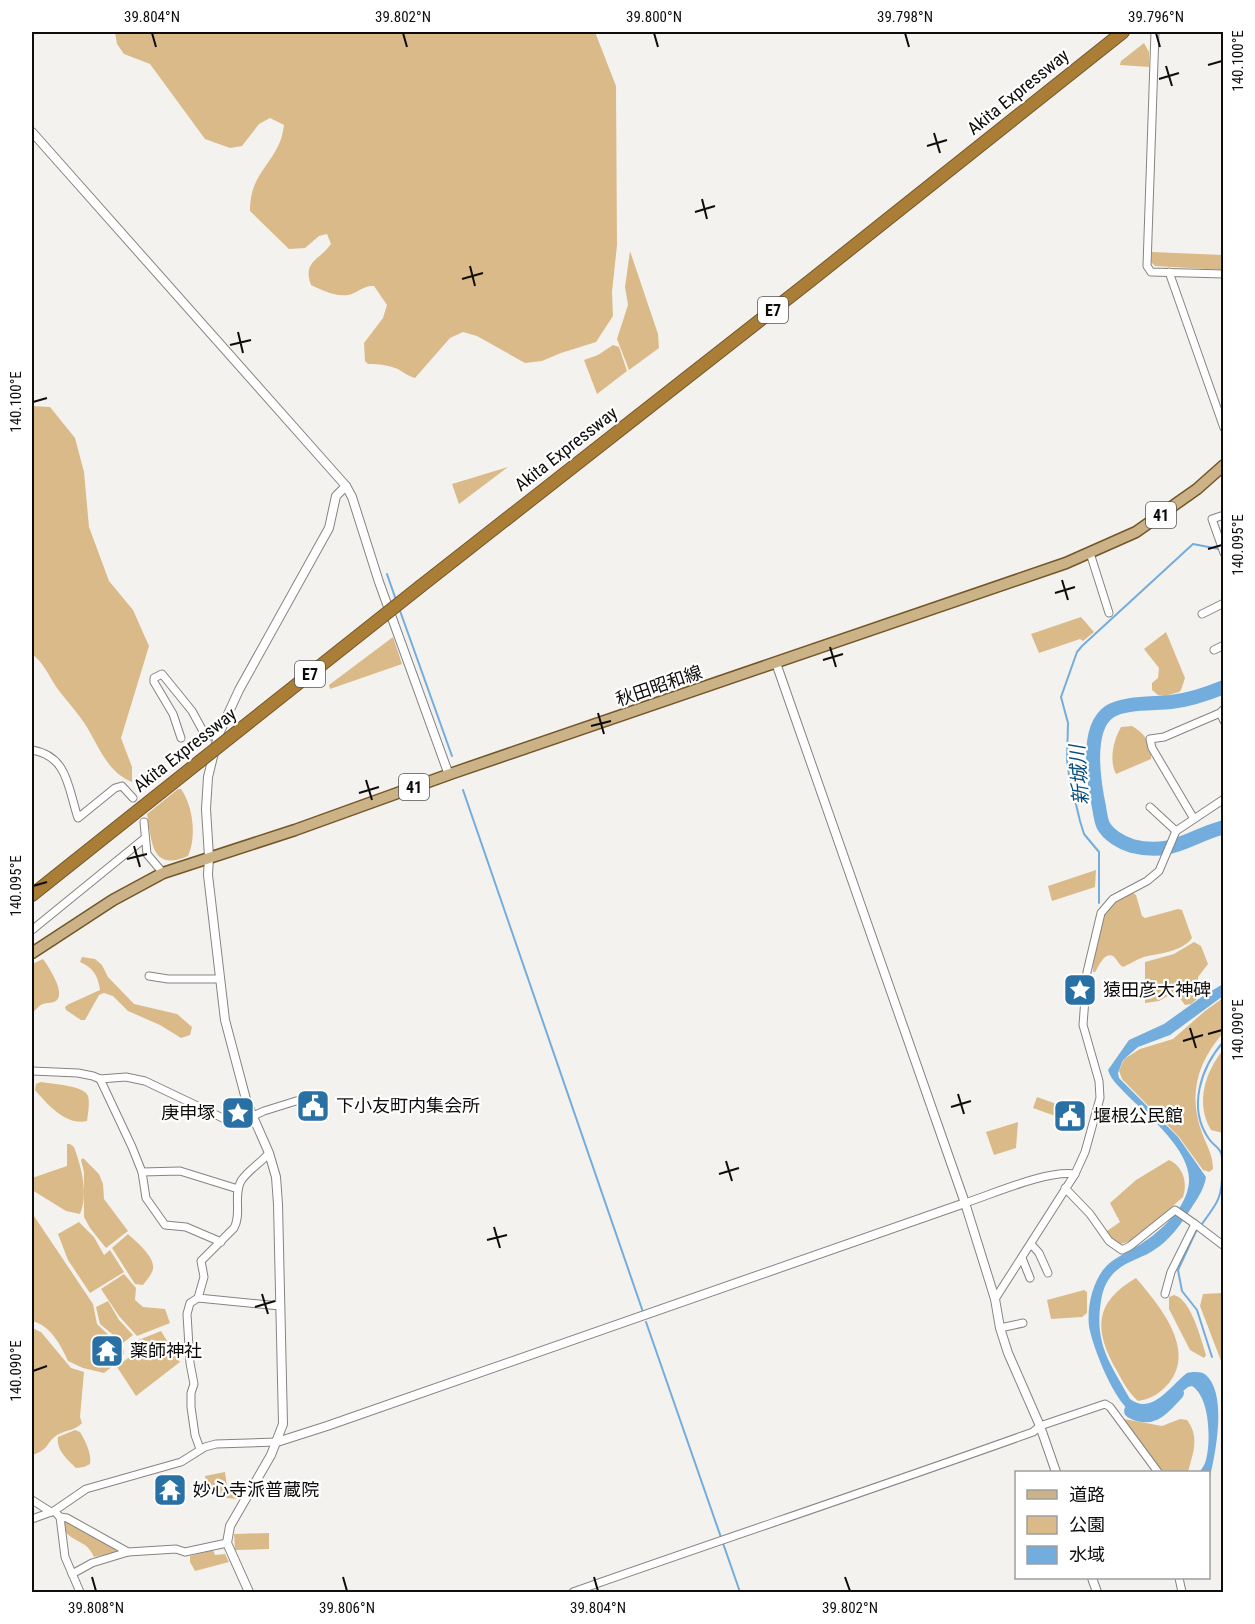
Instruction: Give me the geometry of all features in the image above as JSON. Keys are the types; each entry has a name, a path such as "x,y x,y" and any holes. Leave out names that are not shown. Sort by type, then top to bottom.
{"highway":[{"name":"Akita Expressway","path":"32,895 1123,32"}],"main road":[{"name":"秋田昭和線","path":"32,953 113,900 163,873 295,830 1090,553 1136,532 1197,489 1224,465"}],"street":[{"path":"1155,32 1147,266 1151,272 1224,274"},
{"path":"32,132 346,486 352,497 379,582 449,775"},
{"path":"1169,272 1224,428"},
{"path":"249,1593 227,1543 231,1526 277,1442 283,1424 278,1203 276,1177 269,1153 247,1103 225,1020 208,875 206,809 208,777 218,736 239,690 329,528 336,496 346,486"},
{"path":"1224,515 1212,519 1224,553"},
{"path":"1090,553 1109,613"},
{"path":"1203,614 1224,603"},
{"path":"1214,650 1224,645"},
{"path":"776,663 965,1203 995,1299 1000,1328 1008,1353 1040,1426 1055,1471"},
{"path":"181,738 173,714 154,682 157,675 162,674 192,711 207,736 218,736"},
{"path":"1194,819 1152,748 1150,739 1164,737 1222,711 1224,721"},
{"path":"32,750 56,759 63,769 78,818 116,788 122,786 133,798"},
{"path":"995,1299 1075,1174 1091,1132 1100,1098 1099,1081 1083,1025 1087,972 1101,913 1113,899 1159,871 1174,834 1224,799"},
{"path":"1150,807 1174,834"},
{"path":"144,822 147,854 163,873"},
{"path":"32,930 145,838"},
{"path":"149,976 168,979 219,979"},
{"path":"32,1071 78,1073 100,1079 126,1077 145,1082 231,1122 238,1123 309,1097"},
{"path":"100,1079 142,1172 146,1198 165,1225 186,1227 221,1242"},
{"path":"200,1449 195,1435 191,1407 191,1393 194,1384 190,1363 187,1314 190,1303 198,1298 204,1277 201,1261 229,1235 237,1222 238,1189 241,1181 269,1153"},
{"path":"142,1172 180,1171 238,1189"},
{"path":"32,1519 55,1513 86,1490 181,1462 200,1449 216,1444 277,1442 965,1203 1046,1177 1067,1173 1075,1174"},
{"path":"1065,1188 1090,1215 1109,1241 1122,1250 1175,1210 1224,1246"},
{"path":"1165,1294 1171,1272 1196,1224"},
{"path":"1030,1244 1039,1252 1048,1273"},
{"path":"1022,1258 1030,1278"},
{"path":"198,1298 280,1306"},
{"path":"1000,1328 1023,1323"},
{"path":"573,1593 717,1541 888,1485 1033,1432 1040,1426 1105,1404 1110,1407 1157,1471"},
{"path":"32,1500 128,1552"},
{"path":"55,1513 65,1557 80,1593"},
{"path":"72,1574 92,1563 128,1552 176,1548 185,1552 227,1543"}],"green space":[{"path":"115,32 595,32 616,86 617,245 612,292 613,316 596,342 542,361 525,363 477,336 463,332 450,338 415,378 398,369 368,364 365,361 364,343 383,318 387,305 374,286 352,294 338,295 311,285 310,266 331,244 327,234 319,236 305,248 289,249 250,211 256,182 279,144 284,125 270,118 259,124 242,146 230,148 205,139 150,64 124,54 117,44"},
{"path":"1144,43 1149,52 1149,67 1120,65 1121,61"},
{"path":"630,251 658,334 659,348 629,370 617,339 628,305 625,287"},
{"path":"1152,252 1223,255 1223,270 1155,266 1151,262"},
{"path":"613,345 619,347 627,371 597,394 584,360 598,355"},
{"path":"32,406 50,407 75,438 84,472 89,527 109,581 133,610 149,646 121,738 132,767 132,782 114,770 80,717 57,688 43,665 32,654"},
{"path":"508,467 459,504 452,484"},
{"path":"1081,617 1094,632 1083,641 1080,639 1039,653 1031,634"},
{"path":"1166,632 1185,678 1179,692 1165,696 1158,695 1152,690 1152,683 1158,678 1159,668 1144,649"},
{"path":"393,637 402,664 330,689 329,685"},
{"path":"1132,726 1147,740 1151,759 1116,774 1112,757 1116,738 1121,727"},
{"path":"181,789 185,796 191,813 193,831 191,848 188,856 167,860 160,857 152,844 147,814"},
{"path":"1096,870 1095,887 1052,901 1048,886"},
{"path":"1133,893 1136,895 1142,916 1145,918 1178,909 1182,910 1192,938 1177,949 1144,957 1123,967 1113,956 1107,956 1093,972 1097,938 1105,914 1114,903"},
{"path":"1194,942 1201,946 1208,964 1198,977 1197,999 1185,1005 1179,997 1171,994 1159,1001 1145,1003 1145,962 1174,954"},
{"path":"82,957 95,959 102,965 108,977 134,1004 177,1014 192,1027 190,1035 181,1038 160,1025 128,1011 113,996 104,993 99,995 85,1020 81,1020 66,1010 65,1007 69,1004 100,990 94,973 80,962"},
{"path":"43,959 55,980 59,996 57,1000 42,1005 32,1013 32,964"},
{"path":"1223,998 1223,1033 1201,1068 1196,1093 1198,1119 1212,1159 1213,1169 1209,1172 1203,1170 1179,1137 1122,1079 1119,1071 1124,1059 1140,1049 1173,1039"},
{"path":"1223,1050 1223,1133 1211,1130 1206,1120 1203,1099 1211,1068"},
{"path":"41,1082 74,1087 85,1092 89,1101 87,1121 79,1122 58,1113 35,1090 36,1084"},
{"path":"1037,1097 1065,1107 1061,1118 1033,1108"},
{"path":"1018,1122 1016,1148 994,1155 986,1132"},
{"path":"67,1144 74,1147 83,1180 84,1198 80,1214 66,1211 32,1190 32,1178 67,1166"},
{"path":"83,1158 99,1174 103,1184 104,1199 128,1231 106,1248 84,1217 84,1172 81,1160"},
{"path":"1169,1160 1178,1166 1183,1176 1185,1186 1183,1197 1134,1240 1117,1245 1109,1237 1107,1231 1120,1222 1110,1203 1136,1180"},
{"path":"32,1213 93,1304 97,1324 124,1350 119,1361 104,1373 83,1368 68,1361 49,1331 32,1321"},
{"path":"79,1222 94,1237 104,1255 110,1250 124,1272 90,1293 68,1260 58,1234"},
{"path":"128,1234 144,1250 153,1264 153,1269 143,1285 135,1284 112,1248"},
{"path":"124,1274 136,1288 135,1300 143,1307 165,1309 170,1323 137,1336 119,1316 101,1289"},
{"path":"1136,1278 1171,1328 1177,1342 1179,1356 1177,1370 1169,1383 1155,1395 1138,1401 1126,1387 1109,1357 1102,1331 1105,1308 1112,1297"},
{"path":"1084,1290 1087,1292 1087,1313 1082,1317 1051,1319 1047,1300"},
{"path":"1203,1294 1224,1294 1223,1366 1200,1306"},
{"path":"1174,1295 1180,1298 1190,1312 1206,1355 1204,1358 1190,1350 1169,1309 1169,1297"},
{"path":"108,1301 119,1320 133,1335 123,1343 100,1324 96,1307"},
{"path":"32,1328 41,1332 71,1368 84,1372 80,1417 82,1423 74,1429 59,1434 42,1451 32,1455"},
{"path":"161,1331 180,1362 136,1396 117,1367 128,1358 136,1341"},
{"path":"1124,1419 1162,1426 1180,1419 1187,1420 1194,1439 1188,1471 1162,1471 1129,1432"},
{"path":"75,1430 80,1432 89,1452 90,1464 84,1467 76,1468 63,1454 58,1442 58,1437"},
{"path":"225,1472 227,1486 237,1487 237,1499 217,1497 208,1488 205,1476"},
{"path":"65,1521 115,1548 116,1552 94,1557 86,1546 66,1533"},
{"path":"269,1533 269,1549 235,1550 234,1534"},
{"path":"213,1550 215,1555 225,1554 229,1562 195,1571 190,1562 190,1556"}],"water":[{"path":"1223,984 1223,996 1170,1035 1138,1047 1123,1060 1118,1073 1119,1078 1178,1137 1206,1177 1204,1186 1183,1221 1170,1237 1150,1252 1121,1267 1110,1278 1103,1291 1099,1316 1105,1353 1130,1399 1146,1404 1153,1401 1161,1397 1187,1373 1204,1374 1213,1384 1217,1396 1218,1426 1210,1476 1210,1471 1200,1471 1208,1452 1209,1431 1206,1409 1198,1392 1192,1386 1188,1387 1166,1405 1147,1416 1133,1414 1124,1406 1108,1379 1095,1349 1089,1326 1093,1289 1103,1270 1114,1260 1153,1235 1170,1220 1183,1202 1189,1182 1188,1170 1176,1147 1158,1125 1117,1085 1108,1070 1129,1040 1164,1024"}],"waterway":[{"path":"1099,903 1099,852 1084,834 1080,821 1069,775 1068,723 1061,697 1077,652 1082,646 1193,544 1219,549"},
{"path":"387,574 396,600"},
{"path":"399,608 452,756"},
{"name":"新城川","path":"1224,687 1185,700 1122,706 1109,712 1101,720 1097,731 1093,757 1102,823 1105,829 1120,841 1132,846 1158,849 1180,844 1224,827"},
{"path":"463,790 643,1312"},
{"path":"1201,1225 1220,1195 1222,1155 1202,1127 1198,1101 1203,1075 1224,1041"},
{"path":"1197,1229 1178,1270 1182,1291 1197,1310 1212,1357"},
{"path":"646,1322 740,1592"},
{"name":"新城川","path":"1131,1411 1152,1415 1177,1393"}],"place":[{"name":"猿田彦大神碑","path":"1080,990"},
{"name":"下小友町内集会所","path":"313,1106"},
{"name":"庚申塚","path":"238,1113"},
{"name":"堰根公民館","path":"1070,1116"},
{"name":"薬師神社","path":"107,1351"},
{"name":"妙心寺派普蔵院","path":"170,1490"}]}
